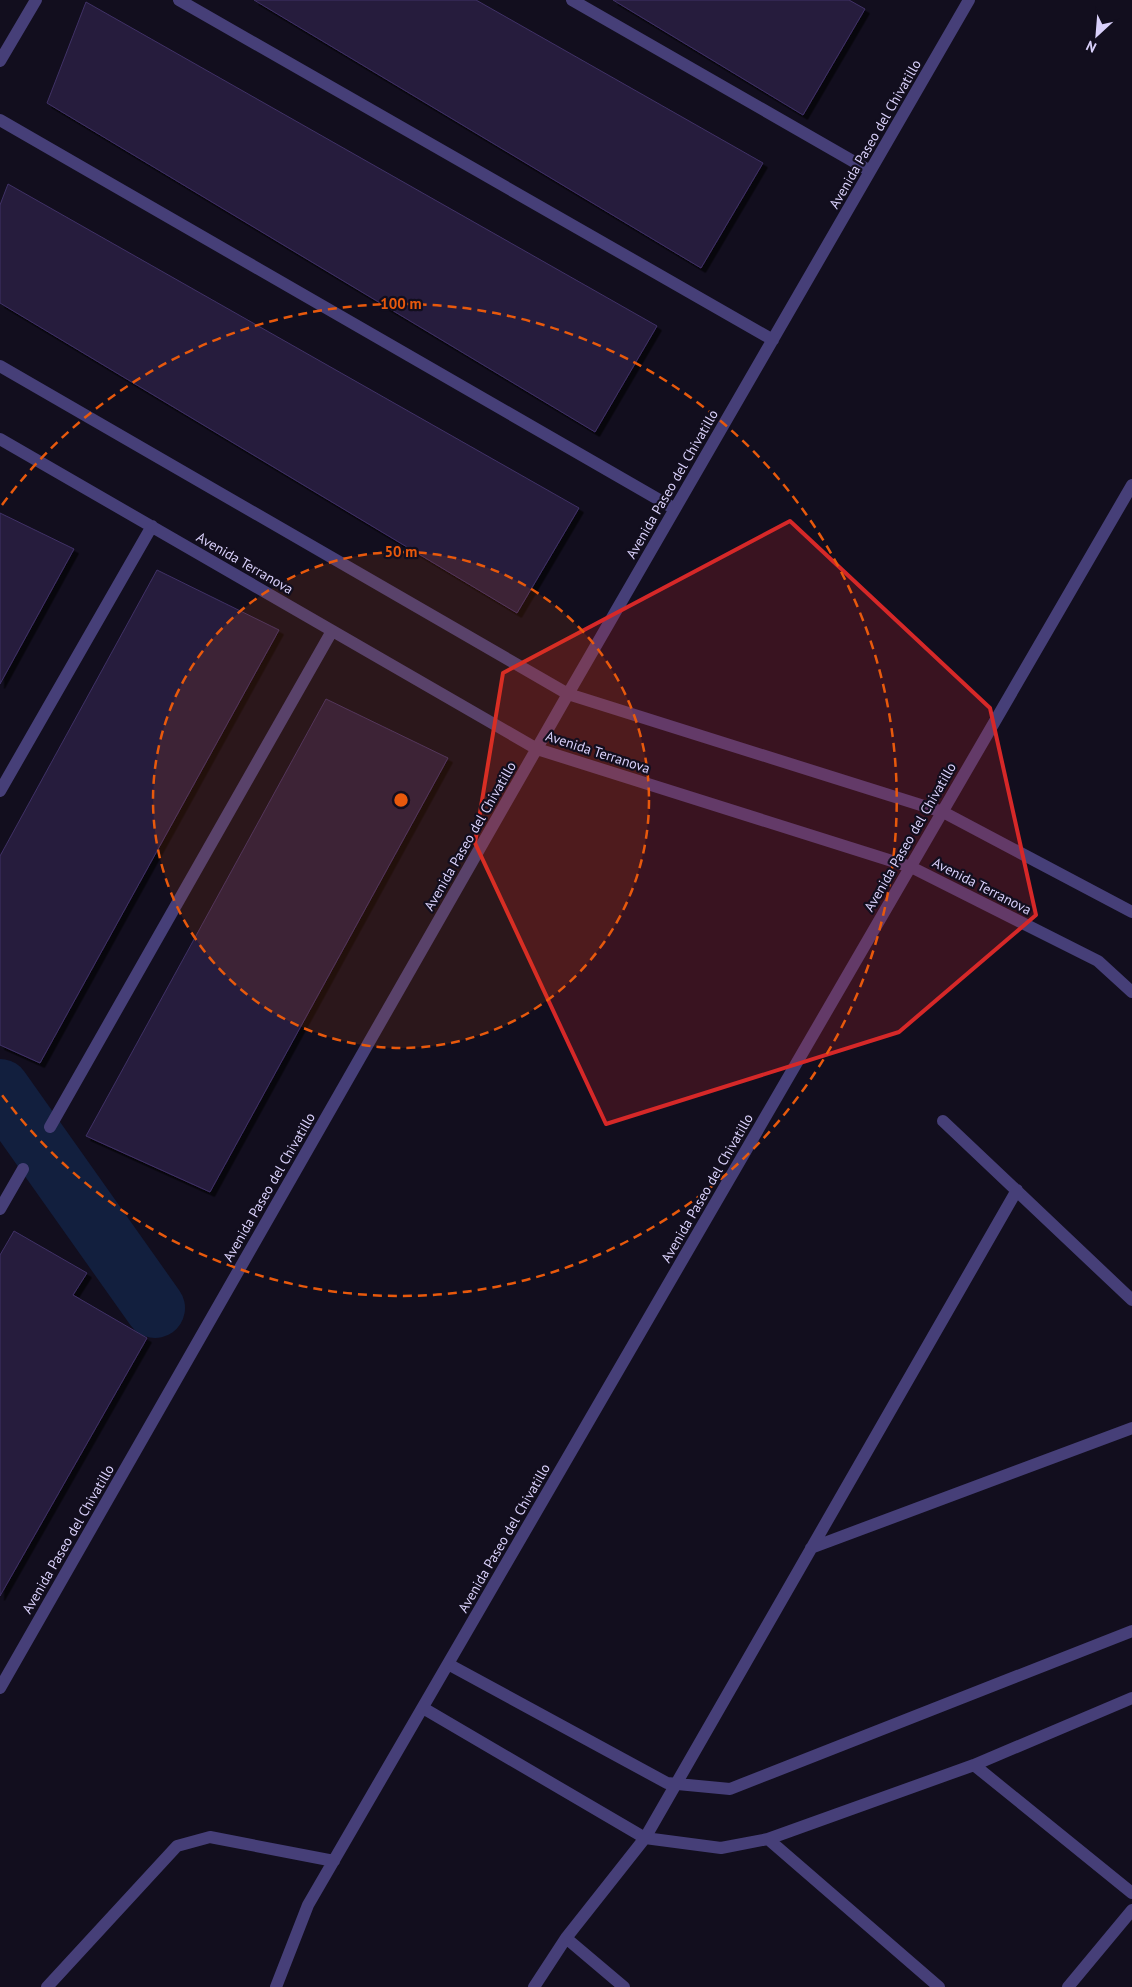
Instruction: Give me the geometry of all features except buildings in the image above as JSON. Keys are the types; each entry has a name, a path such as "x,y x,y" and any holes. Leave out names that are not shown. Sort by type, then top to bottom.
{"street":[{"path":"0,67 0,60 36,0"},
{"path":"179,0 773,340"},
{"path":"572,0 870,170"},
{"name":"Avenida Paseo del Chivatillo","path":"0,1688 568,694 967,1"},
{"path":"0,120 675,509"},
{"path":"0,366 568,694 943,812 1132,912"},
{"name":"Avenida Terranova","path":"0,439 537,749 911,866 1098,961 1132,992"},
{"name":"Avenida Paseo del Chivatillo","path":"276,1987 308,1905 1132,485"},
{"path":"0,792 152,526"},
{"path":"50,1127 332,631"},
{"path":"943,1121 1132,1300"},
{"path":"0,1209 23,1169"},
{"path":"534,1987 566,1938 645,1838 1017,1190"},
{"path":"812,1548 1132,1428"},
{"path":"448,1664 667,1783 730,1788 1132,1631"},
{"path":"423,1708 645,1838 721,1848 768,1839 974,1765 1132,1698"},
{"path":"974,1765 1132,1893"},
{"path":"47,1987 177,1846 210,1837 334,1860"},
{"path":"768,1839 939,1987"},
{"path":"1068,1987 1132,1910"},
{"path":"566,1938 624,1987"}],"highlighted area":[{"path":"790,521 990,708 1036,915 899,1032 606,1124 475,843 503,673"}],"waterway":[{"path":"0,1089 155,1308"}]}
